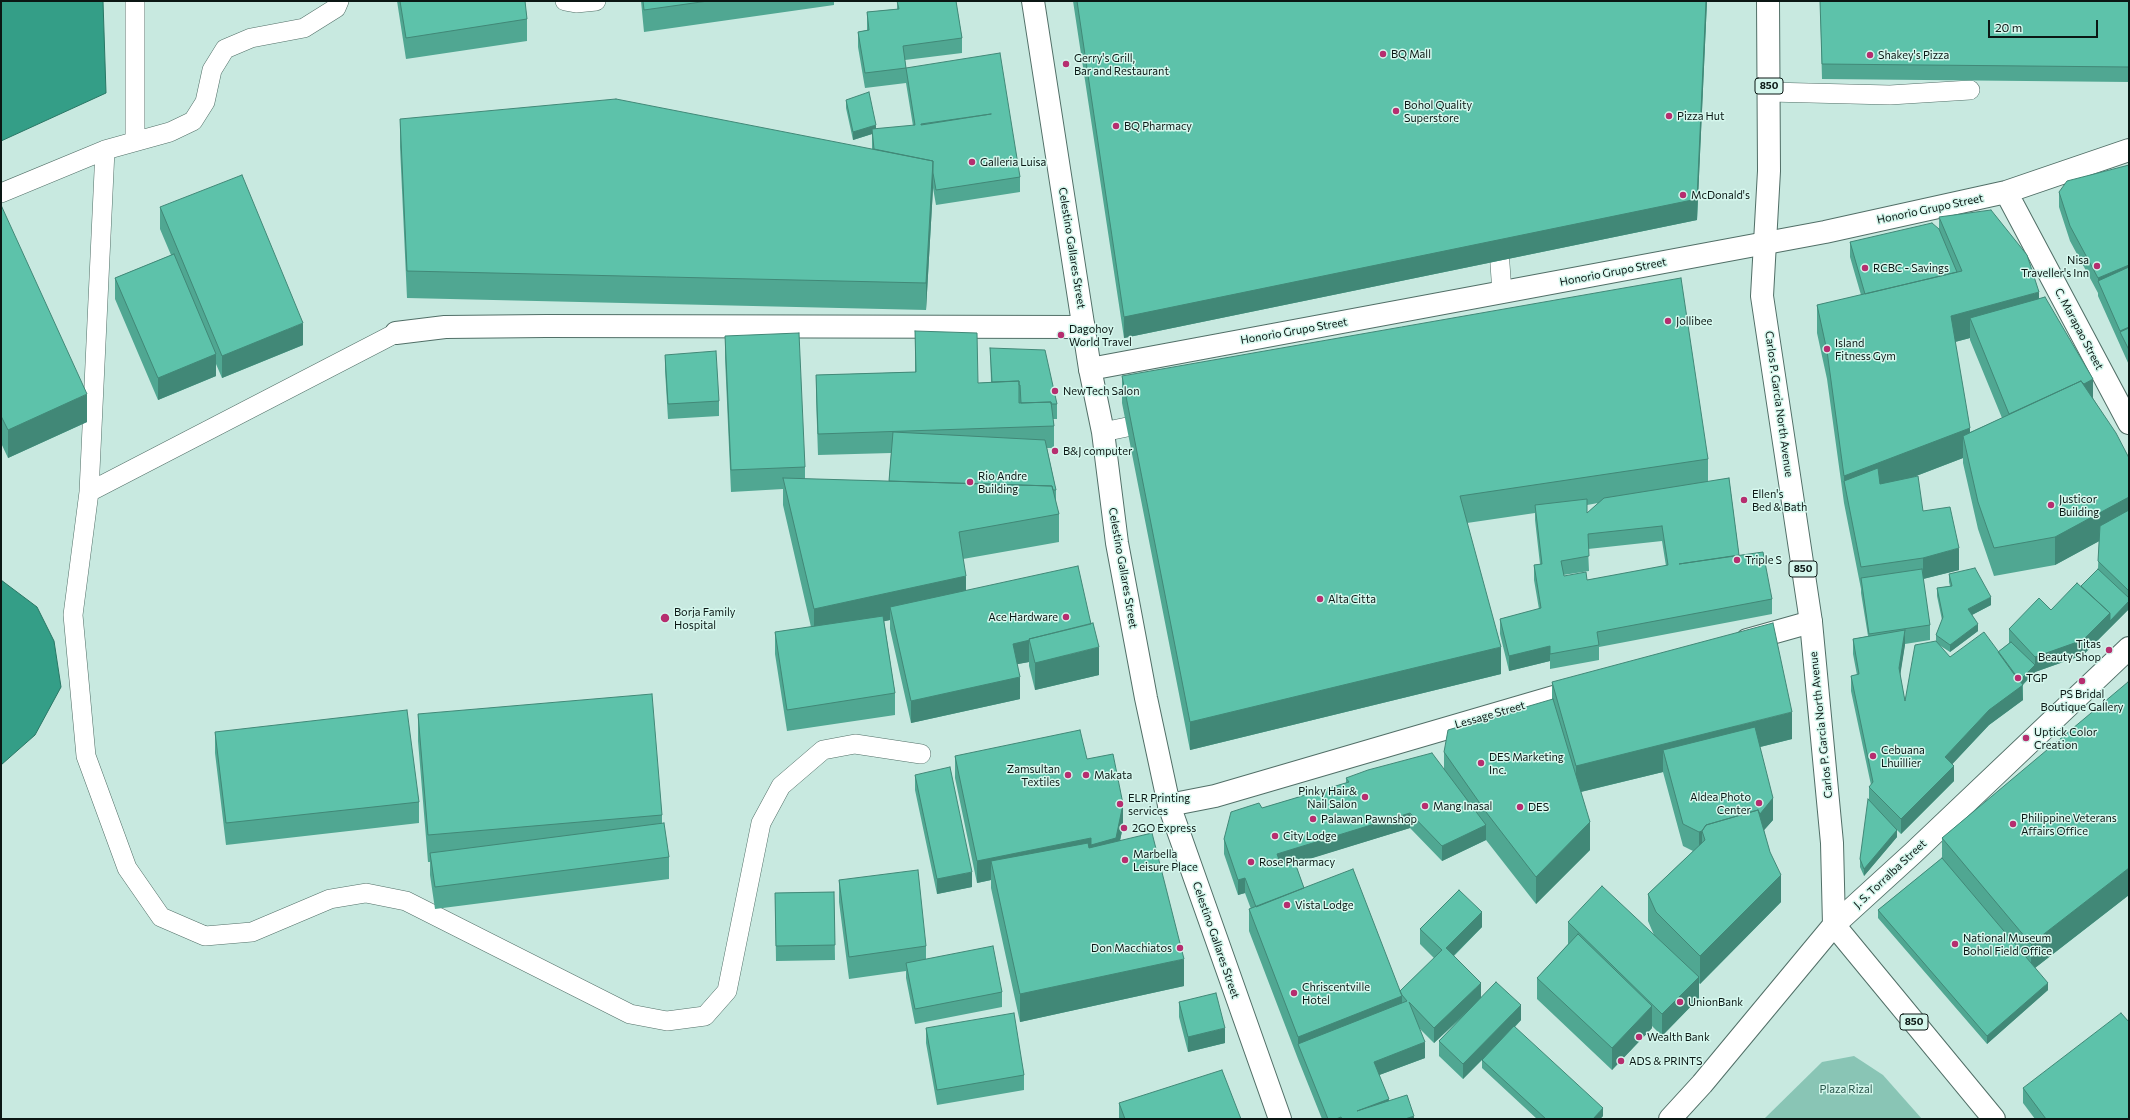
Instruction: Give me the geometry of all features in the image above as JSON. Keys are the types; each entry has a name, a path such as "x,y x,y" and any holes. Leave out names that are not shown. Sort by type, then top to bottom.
{"street":[{"name":"Celestino Gallares Street","path":"1033,1 1090,369 1103,432 1117,543 1146,698 1169,805 1280,1119"},
{"name":"Carlos P. Garcia North Avenue","path":"1768,1 1769,171 1762,296 1811,622 1832,843 1834,925"},
{"name":"Honorio Grupo Street","path":"1090,369 1765,244 2006,192 2129,150"},
{"name":"C. Marapao Street","path":"2006,192 2129,424"},
{"path":"396,333 445,327 538,326 1084,327"},
{"path":"1727,646 1811,622"},
{"name":"J. S. Torralba Street","path":"1670,1119 1702,1084 1834,925 1913,853 2129,648"},
{"name":"Lessage Street","path":"1169,805 1215,796 1597,684"},
{"name":"850","path":"1834,925 1994,1119"}],"lane":[{"path":"135,1 135,140"},
{"path":"1,193 105,150 135,140 170,132 193,121 205,102 212,70 225,49 251,38 304,28 336,8 339,1"},
{"path":"565,1 576,3 596,1"},
{"path":"1769,92 1890,95 1970,90"},
{"path":"105,150 90,492 72,615 86,756 127,868 161,917 205,936 252,932 330,899 366,893 406,901 630,1014 667,1021 705,1016 727,991 761,823 781,786 823,750 855,744 921,754"},
{"path":"1496,216 1502,293"},
{"path":"90,492 396,333"},
{"path":"1103,432 1127,427"}],"green space":[{"name":"Plaza Rizal","path":"1854,1056 1883,1075 1922,1119 1764,1119 1822,1062"}],"shaded area":[{"path":"1,1 103,1 106,93 1,141"},
{"path":"1,580 37,607 54,641 61,687 35,735 1,765"}],"building":[{"path":"400,1 525,1 527,19 406,38"},
{"path":"643,1 708,1 644,10"},
{"path":"897,1 956,1 962,38 903,46 906,68 865,73 858,32 869,30 867,12 899,9"},
{"name":"Bohol Quality Superstore","path":"1077,1 1706,1 1697,199 1124,317"},
{"path":"1820,1 2129,1 2129,67 1822,64"},
{"path":"1000,53 1020,177 936,190 933,173 933,161 874,149 872,129 915,125 906,68","holes":["991,114 921,125 921,124"]},
{"path":"869,92 876,125 853,132 846,100"},
{"path":"616,99 933,161 926,283 407,271 400,119"},
{"path":"2129,165 2129,265 2098,278 2070,226 2059,192 2067,181"},
{"path":"242,175 303,323 222,356 160,207"},
{"path":"1,205 87,394 8,430 1,416"},
{"path":"1991,210 2027,255 2039,292 1951,316 1970,428 1844,476 1827,351 1817,305 1962,271 1939,217"},
{"path":"1932,223 1939,229 1957,272 1865,294 1850,242"},
{"path":"174,254 216,354 158,378 115,278"},
{"path":"2129,267 2129,327 2120,331 2098,281"},
{"name":"Alta Citta","path":"1681,278 1708,459 1460,496 1501,647 1190,722 1122,376"},
{"path":"2045,297 2093,379 2084,384 2081,381 2009,414 1970,318"},
{"path":"2129,328 2129,350 2120,332"},
{"path":"915,331 977,333 978,383 1019,381 1019,403 1051,402 1054,426 818,434 816,375 916,372"},
{"path":"799,333 805,467 731,470 725,336"},
{"path":"990,348 1045,350 1057,404 1051,404 1051,402 1021,403 1019,381 992,382"},
{"path":"716,351 719,401 668,404 665,355"},
{"name":"Justicor Building","path":"2081,381 2116,433 2129,458 2129,497 2055,537 1994,548 1978,502 1963,436"},
{"path":"893,432 1045,440 1056,490 1053,490 1052,486 889,481"},
{"path":"1878,468 1880,484 1918,476 1923,511 1950,507 1959,548 1923,558 1861,567 1844,481"},
{"path":"783,478 1052,486 1059,514 959,532 966,576 814,609"},
{"path":"1729,478 1739,555 1679,564 1763,552 1772,599 1597,632 1599,645 1550,654 1550,646 1509,656 1500,619 1541,608 1534,565 1542,564 1535,505 1587,499 1587,513 1604,498","holes":["1662,526 1668,565 1587,580 1586,572 1564,576 1561,561 1589,556 1588,534"]},
{"path":"2129,510 2129,591 2098,561 2100,526"},
{"path":"1078,566 1091,624 1013,644 1020,677 911,701 890,607"},
{"path":"1975,568 1991,597 1968,609 1978,624 1950,645 1936,635 1943,617 1937,588 1952,586 1949,574"},
{"path":"1922,569 1930,625 1869,634 1861,578"},
{"path":"2098,569 2129,598 2129,601 2110,621 2110,613 2081,586"},
{"path":"2077,583 2110,613 2083,640 2035,657 2009,629 2039,598 2051,610"},
{"path":"883,616 895,693 787,710 775,632"},
{"path":"1093,623 1099,647 1035,663 1029,639"},
{"path":"1773,623 1792,712 1576,766 1552,682"},
{"path":"1905,630 1899,668 1905,701 1915,645 1936,641 1950,657 1984,632 2023,685 1989,710 1945,757 1954,766 1901,819 1869,787 1873,782 1851,676 1859,674 1853,639"},
{"path":"2011,642 2035,665 2019,681 1998,652"},
{"path":"2128,682 2129,868 2031,944 1942,838"},
{"path":"652,694 662,815 428,835 418,714"},
{"name":"DES","path":"1553,699 1590,822 1536,877 1486,812 1444,752 1448,730"},
{"path":"407,710 419,802 226,823 215,732"},
{"path":"1755,727 1773,798 1760,814 1758,810 1706,825 1702,831 1699,832 1683,824 1663,750"},
{"path":"1080,730 1087,759 1113,754 1123,804 1116,838 1091,845 1091,838 977,861 955,756"},
{"path":"1432,753 1486,825 1442,846 1410,813 1277,854 1281,865 1294,860 1304,888 1256,907 1245,878 1238,880 1224,839 1231,812 1259,803 1262,808 1349,782 1346,778 1368,770"},
{"path":"950,767 972,872 937,879 915,775"},
{"path":"1868,799 1897,830 1864,869 1860,859"},
{"path":"1758,810 1770,852 1781,875 1700,956 1656,912 1648,894 1705,840 1702,831 1706,825"},
{"path":"664,823 669,857 435,887 430,853"},
{"path":"1152,833 1184,959 1020,994 991,861 1088,843 1089,848"},
{"name":"National Museum Bohol Field Office","path":"1942,858 2048,983 1987,1036 1878,910"},
{"path":"1353,869 1402,996 1298,1037 1249,909"},
{"path":"918,870 926,946 849,957 839,880"},
{"path":"1602,886 1699,977 1662,1014 1568,922"},
{"path":"1459,890 1482,912 1446,948 1481,983 1434,1028 1409,1002 1425,1042 1374,1062 1389,1099 1357,1111 1407,1095 1414,1116 1405,1119 1342,1119 1341,1117 1336,1119 1328,1119 1298,1044 1407,1001 1400,991 1442,950 1420,929"},
{"path":"834,892 835,945 776,946 775,893"},
{"path":"1578,934 1652,1006 1612,1048 1537,978"},
{"path":"993,946 1002,992 915,1009 906,963"},
{"path":"1496,982 1521,1005 1463,1064 1439,1041"},
{"path":"1216,993 1225,1028 1188,1037 1179,1002"},
{"path":"1014,1013 1024,1075 937,1090 926,1028"},
{"path":"2121,1013 2129,1022 2129,1119 2046,1119 2023,1088"},
{"path":"1514,1026 1603,1108 1593,1119 1546,1119 1482,1060"},
{"path":"1222,1070 1241,1119 1125,1119 1119,1103"}],"place":[{"name":"BQ Mall","path":"1383,54"},
{"name":"Shakey's Pizza","path":"1870,55"},
{"name":"Gerry's Grill, Bar and Restaurant","path":"1066,64"},
{"name":"Bohol Quality Superstore","path":"1396,111"},
{"name":"Pizza Hut","path":"1669,116"},
{"name":"BQ Pharmacy","path":"1116,126"},
{"name":"Galleria Luisa","path":"972,162"},
{"name":"McDonald's","path":"1683,195"},
{"name":"Nisa Traveller's Inn","path":"2097,266"},
{"name":"RCBC - Savings","path":"1865,268"},
{"name":"Jollibee","path":"1668,321"},
{"name":"Dagohoy World Travel","path":"1061,335"},
{"name":"Island Fitness Gym","path":"1827,349"},
{"name":"NewTech Salon","path":"1055,391"},
{"name":"B&J computer","path":"1055,451"},
{"name":"Rio Andre Building","path":"970,482"},
{"name":"Ellen's Bed & Bath","path":"1744,500"},
{"name":"Justicor Building","path":"2051,505"},
{"name":"Triple S","path":"1737,560"},
{"name":"Alta Citta","path":"1320,599"},
{"name":"Ace Hardware","path":"1066,617"},
{"name":"Borja Family Hospital","path":"665,618"},
{"name":"Titas Beauty Shop","path":"2109,650"},
{"name":"TGP","path":"2018,678"},
{"name":"PS Bridal Boutique Gaĺlery","path":"2082,681"},
{"name":"Uptick Color Creation","path":"2026,738"},
{"name":"Cebuana Lhuillier","path":"1873,756"},
{"name":"DES Marketing Inc.","path":"1481,763"},
{"name":"Zamsultan Textiles","path":"1068,775"},
{"name":"Makata","path":"1086,775"},
{"name":"Pinky Hair& Nail Salon","path":"1365,797"},
{"name":"Aldea Photo Center","path":"1759,803"},
{"name":"ELR Printing services","path":"1120,804"},
{"name":"Mang Inasal","path":"1425,806"},
{"name":"DES","path":"1520,807"},
{"name":"Palawan Pawnshop","path":"1313,819"},
{"name":"Philippine Veterans Affairs Office","path":"2013,824"},
{"name":"2GO Express","path":"1124,828"},
{"name":"City Lodge","path":"1275,836"},
{"name":"Marbella Leisure Place","path":"1125,860"},
{"name":"Rose Pharmacy","path":"1251,862"},
{"name":"Vista Lodge","path":"1287,905"},
{"name":"National Museum Bohol Field Office","path":"1955,944"},
{"name":"Don Macchiatos","path":"1180,948"},
{"name":"Chriscentville Hotel","path":"1294,993"},
{"name":"UnionBank","path":"1680,1002"},
{"name":"Wealth Bank","path":"1639,1037"},
{"name":"ADS & PRINTS","path":"1621,1061"}]}
